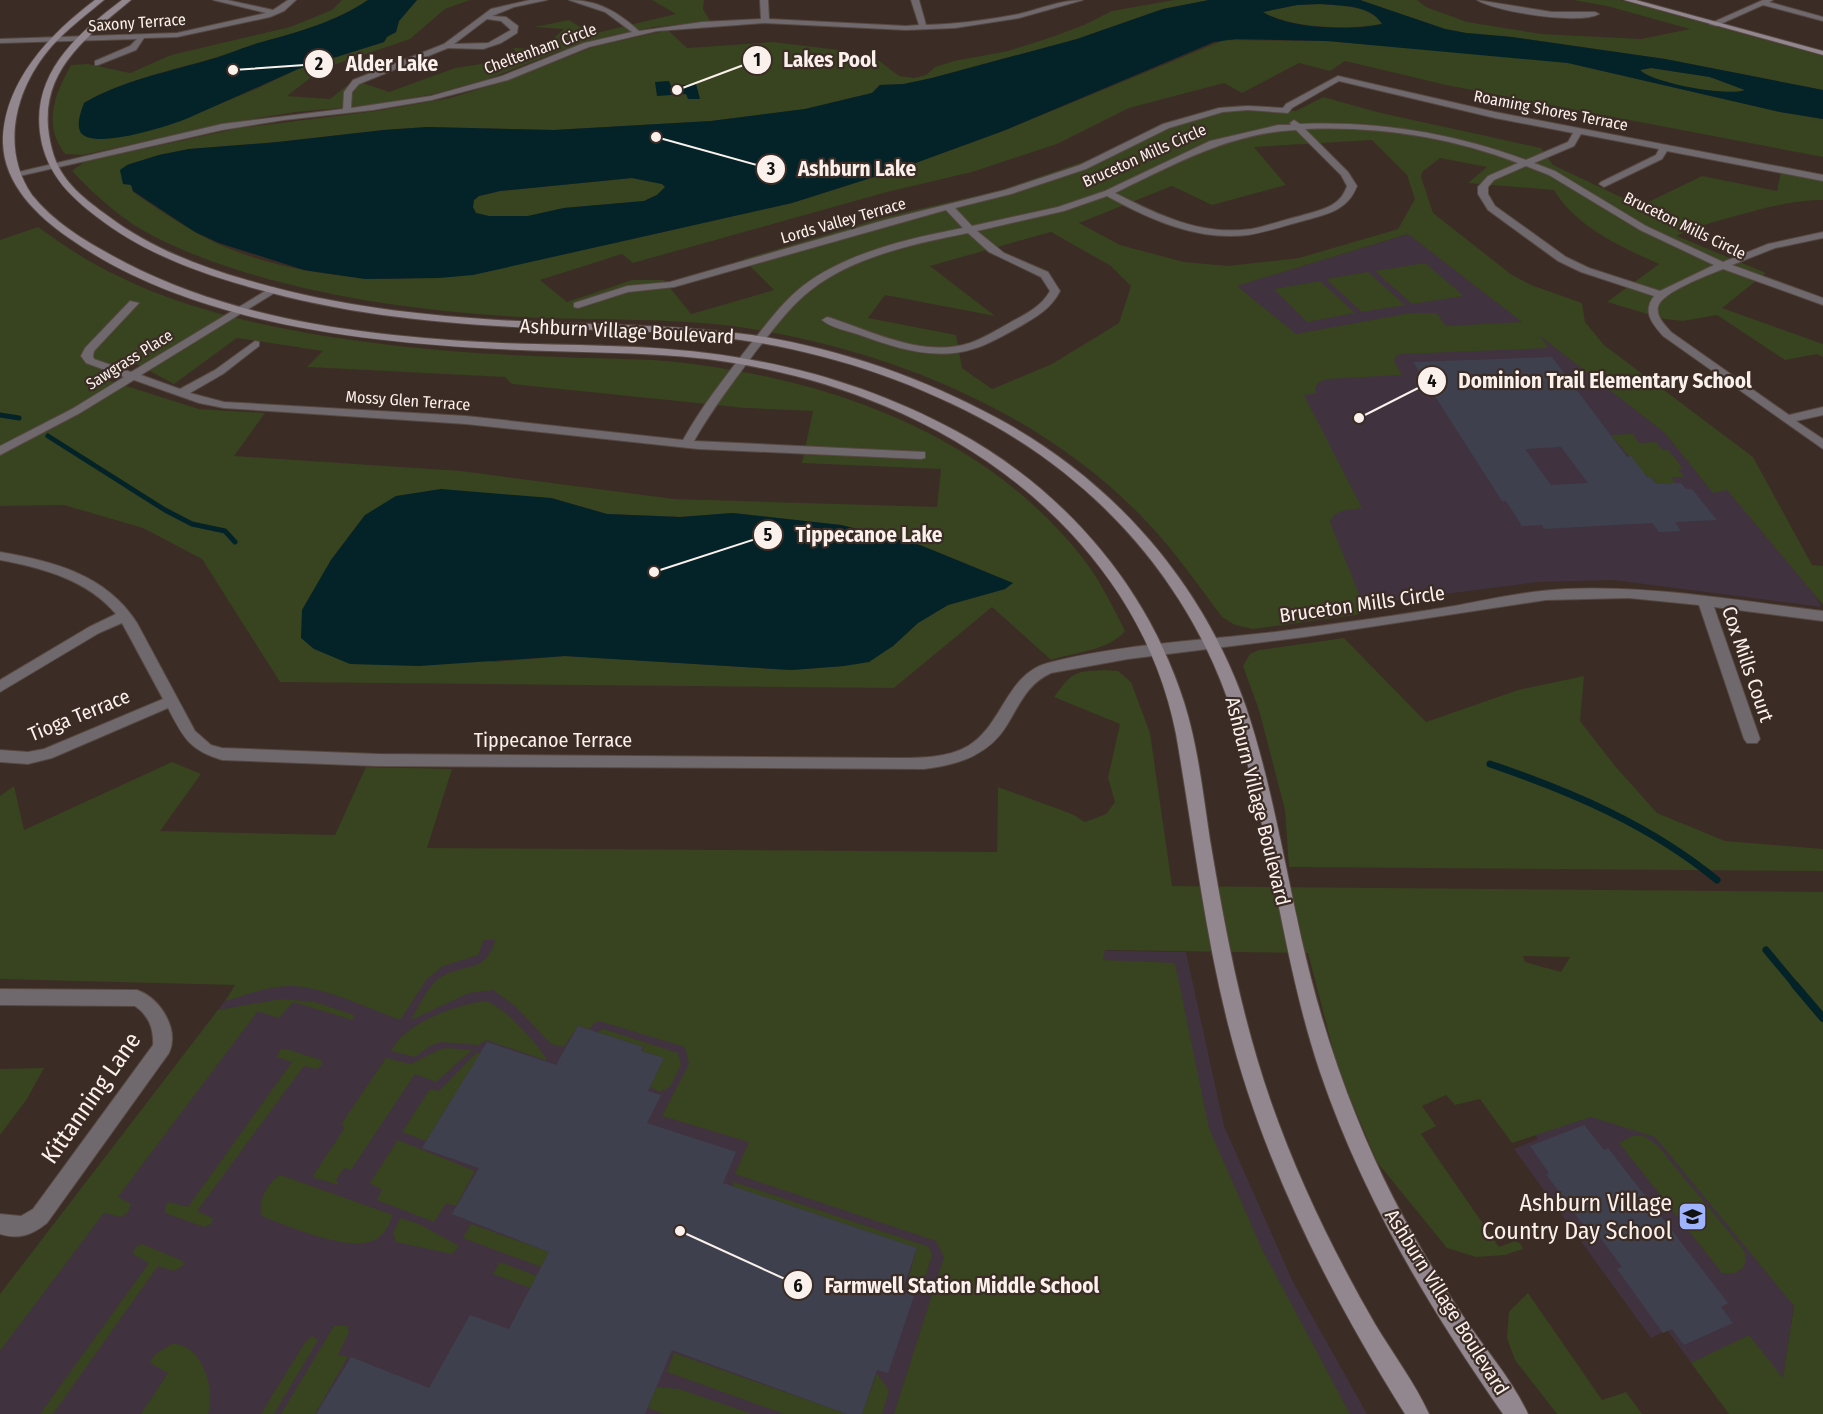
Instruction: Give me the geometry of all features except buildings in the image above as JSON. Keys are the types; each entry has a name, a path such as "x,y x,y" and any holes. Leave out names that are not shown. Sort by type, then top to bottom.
{"main road":[{"name":"Ashburn Village Boulevard","path":"100,0 49,40 29,61 7,103 2,124 4,145 15,174 29,197 51,222 108,258 169,286 276,319 402,338 657,352 743,362 830,383 896,407 950,432 1000,464 1055,508 1087,540 1115,575 1157,650 1167,675 1182,726 1226,975 1244,1052 1273,1140 1354,1310 1418,1414"},
{"name":"Ashburn Village Boulevard","path":"127,0 80,39 54,75 42,110 42,128 53,165 69,188 89,208 141,242 199,267 272,290 386,312 517,324 650,328 760,339 848,360 912,383 976,411 1038,447 1088,485 1140,536 1179,585 1213,644 1241,720 1260,788 1299,971 1331,1076 1364,1159 1404,1241 1469,1344 1517,1414"},
{"path":"1628,0 1823,53"}],"street":[{"path":"217,0 272,12"},
{"name":"Saxony Terrace","path":"0,41 141,37 188,33 272,12 292,0"},
{"path":"347,111 348,92 356,82 447,46 485,17 506,7 543,0"},
{"path":"573,0 603,7 637,33"},
{"path":"764,0 765,21"},
{"path":"915,0 923,27"},
{"name":"Cheltenham Circle","path":"15,174 222,127 284,117 407,103 477,87 580,48 637,33 702,24 765,21 923,27 999,20 1079,0"},
{"path":"1481,0 1509,8 1552,14 1575,16 1595,14"},
{"path":"1713,24 1766,1 1823,19"},
{"path":"447,46 470,48 499,43 515,28 503,19 485,17"},
{"path":"98,63 133,48 141,37"},
{"name":"Roaming Shores Terrace","path":"1285,111 1288,106 1338,78 1461,108 1823,178"},
{"name":"Lords Valley Terrace","path":"578,304 627,289 670,285 690,280 888,222 1008,192 1076,169 1179,122 1230,109 1285,111"},
{"path":"1108,193 1164,222 1185,228 1215,232 1246,232 1327,211 1345,202 1352,186 1345,174 1285,111"},
{"name":"Bruceton Mills Circle","path":"743,362 794,299 841,267 915,240 1038,215 1108,193 1213,143 1262,131 1298,127 1378,128 1429,134 1463,141 1527,162 1552,173 1643,228 1722,265 1823,302"},
{"path":"1578,131 1576,139 1571,144 1491,178 1483,187 1483,194 1491,208 1572,264 1662,295"},
{"path":"1604,184 1659,157 1664,148"},
{"path":"827,320 908,346 951,351 982,343 1042,309 1051,300 1055,291 1053,282 1045,274 1024,262 999,254 948,208"},
{"path":"1823,235 1780,243 1722,265 1662,295 1654,303 1654,319 1666,334 1823,445"},
{"name":"Sawgrass Place","path":"0,451 76,411 272,290"},
{"name":"Mossy Glen Terrace","path":"134,303 89,350 87,356 90,361 203,401 224,405 466,420 686,444 921,455"},
{"path":"181,393 219,372 255,344"},
{"path":"686,444 709,405 743,362"},
{"path":"1788,419 1823,411"},
{"name":"Tippecanoe Terrace","path":"0,556 30,562 87,583 109,598 125,616 195,742 206,749 222,754 377,760 915,764 944,762 979,748 996,730 1018,691 1045,669 1157,650"},
{"name":"Bruceton Mills Circle","path":"1157,650 1421,615 1531,596 1599,592 1640,594 1823,616"},
{"name":"Cox Mills Court","path":"1705,602 1752,740"},
{"path":"0,687 94,630 125,616"},
{"name":"Tioga Terrace","path":"0,756 28,758 46,754 171,701"},
{"name":"Kittanning Lane","path":"0,997 137,998 151,1008 164,1035 162,1047 40,1216 28,1225 15,1228 0,1224"}],"shaded area":[{"path":"1432,227 1725,443 1822,607 1613,580 1538,582 1247,620 1188,300"},
{"path":"268,936 1186,952 1224,1126 1293,1282 1367,1414 0,1414 0,1295 237,985"},
{"name":"Ashburn Village Country Day School","path":"1744,1031 1794,1306 1783,1379 1724,1407 1667,1330 1651,1338 1514,1149 1538,1139 1499,1090"}],"green space":[{"path":"342,0 368,0 317,26 131,82 84,103 90,138 112,138 169,125 298,69 384,42 387,36 396,32 399,21 417,0 470,0 445,9 410,39 322,69 287,96 330,99 354,80 389,92 455,68 520,58 513,48 541,49 564,29 534,27 569,20 592,34 676,14 652,0 704,0 703,9 710,21 654,27 613,35 557,52 488,79 433,94 372,105 296,112 222,124 83,155 65,154 58,143 54,132 53,109 60,87 71,65 88,64 130,73 171,55 290,27 332,10"},
{"path":"1174,0 1209,0 1163,9 1077,39 932,78 904,84 880,85 872,93 805,109 711,121 554,130 427,127 384,130 189,149 127,165 133,192 195,232 219,244 245,255 302,270 388,279 415,278 615,243 792,203 899,169 1003,131 1224,40 1327,41 1531,58 1568,63 1780,112 1823,119 1823,157 1446,85 1345,61 1330,71 1299,63 1242,93 1224,83 1129,108 1057,144 972,172 887,192 633,263 622,254 540,280 567,302 632,280 664,280 691,314 774,290 743,259 885,217 1001,190 1094,158 1166,122 1220,107 1241,105 1296,111 1323,97 1381,113 1541,148 1553,165 1640,206 1702,176 1777,191 1782,166 1823,174 1823,200 1784,204 1759,210 1698,226 1677,236 1766,273 1722,308 1823,344 1823,357 1817,354 1785,360 1717,315 1683,321 1664,319 1607,302 1659,264 1615,243 1587,225 1574,215 1554,190 1468,183 1487,167 1440,158 1422,172 1421,177 1433,213 1512,275 1531,285 1582,303 1585,322 1604,345 1753,457 1812,565 1823,566 1823,605 1727,490 1713,493 1665,433 1540,336 1549,348 1401,354 1396,356 1394,361 1402,375 1327,379 1319,382 1315,388 1316,393 1304,395 1362,508 1339,512 1330,522 1366,611 1356,615 1253,629 1235,625 1222,617 1146,521 1105,482 1060,448 1012,418 962,392 910,370 801,338 746,328 662,321 476,314 383,303 288,284 198,256 145,232 112,208 72,171 84,162 239,128 376,111 450,98 512,79 593,47 668,30 687,48 773,42 839,50 837,57 860,62 878,60 899,76 914,78 926,75 935,67 954,61 1008,51 1052,37 1112,11","holes":["1372,140 1407,175 1415,199 1398,229 1299,258 1228,266 1184,262 1120,245 1079,223 1172,186 1212,205 1286,185 1254,147","1051,232 1111,266 1131,286 1119,323 1052,364 992,389 962,368 956,335 868,318 885,295 995,316 930,266","1408,234 1522,322 1446,326 1437,313 1410,313 1296,334 1237,286"]},
{"path":"1360,0 1417,0 1426,7 1467,22 1541,34 1641,39 1690,29 1607,6 1573,0 1620,0 1823,56 1823,90 1665,59 1445,29"},
{"path":"1320,4 1363,10 1377,18 1382,24 1321,27 1289,22 1262,12 1297,5"},
{"path":"1651,68 1710,77 1745,90 1723,92 1690,88 1658,80 1640,70"},
{"path":"632,178 662,184 666,187 657,195 644,201 564,208 528,216 489,216 476,213 473,207 474,200 479,196 500,191"},
{"path":"38,227 96,265 148,290 217,313 290,330 363,342 439,350 677,362 734,370 791,382 846,398 900,419 951,445 999,477 1043,514 1082,557 1100,584 1125,631 1118,638 1100,647 1051,660 992,607 894,688 280,682 202,559 143,528 64,505 0,506 0,240","holes":["237,338 323,351 307,367 505,377 512,384 745,408 813,411 802,463 941,469 937,507 674,499 461,471 234,456 265,413 199,409 104,379 133,362 174,384","551,498 607,514 680,517 733,513 841,525 920,545 1012,583 1005,589 948,605 918,623 893,646 844,666 792,670 565,656 493,662 302,610 331,560 365,515"]},
{"path":"1425,263 1464,296 1412,304 1375,271"},
{"path":"1368,272 1405,305 1362,312 1326,279"},
{"path":"1320,281 1355,313 1307,322 1274,289"},
{"path":"1633,434 1639,443 1656,442 1663,450 1668,450 1683,468 1678,469 1684,477 1671,477 1675,484 1657,484 1652,478 1648,478 1611,435"},
{"path":"1344,638 1426,722 1518,690 1584,676 1580,721 1615,766 1657,813 1725,841 1823,849 1823,871 1289,867 1285,810 1259,710 1243,666 1250,654 1259,650"},
{"path":"1093,671 1118,671 1131,682 1150,733 1172,886 1823,892 1823,1414 1729,1414 1691,1363 1749,1335 1783,1378 1794,1306 1655,1137 1591,1117 1512,1143 1480,1099 1455,1105 1446,1095 1422,1106 1436,1126 1421,1134 1499,1247 1515,1241 1520,1243 1523,1249 1505,1255 1476,1257 1447,1248 1377,1162 1338,1069 1308,953 1105,950 1103,960 1175,963 1209,1128 1261,1247 1350,1414 894,1414 944,1257 936,1241 735,1174 749,1142 662,1116 689,1064 685,1047 599,1021 594,1023 590,1029 578,1026 564,1047 551,1044 515,1006 493,990 469,993 411,1020 436,981 449,973 480,963 491,951 495,940 484,940 478,955 443,966 427,979 400,1020 329,993 300,986 272,988 225,1001 235,985 0,979 0,796 14,786 24,830 172,762 201,774 160,831 335,835 366,767 452,769 427,848 997,852 998,787 1072,814 1085,822 1106,814 1115,802 1108,778 1120,724 1054,697 1074,675","holes":["1523,956 1570,957 1561,972 1525,962"]},
{"path":"281,999 315,1002 354,1015 353,1020 293,1002 279,1018 258,1011 118,1197 131,1204 128,1212 122,1217 104,1213 0,1351 0,1294 218,1010"},
{"path":"485,1001 493,1004 511,1018 529,1036 548,1061 486,1040 479,1045 441,1042 430,1046 415,1057 391,1051 407,1032 432,1017"},
{"path":"603,1029 678,1053 681,1065 670,1087 660,1092 650,1087 664,1058 642,1051 644,1047 597,1032"},
{"path":"447,1048 472,1050 436,1082 415,1074 351,1170 344,1168 336,1180 340,1185 314,1178 314,1174 344,1129 342,1123 386,1058 411,1064 438,1050"},
{"path":"286,1049 321,1060 322,1065 316,1069 304,1066 197,1211 213,1218 211,1224 204,1227 165,1213 165,1206 169,1202 188,1207 292,1062 277,1057 280,1050"},
{"path":"477,1052 480,1054 426,1141 402,1132 430,1089 439,1091"},
{"path":"44,1068 27,1099 0,1135 0,1069"},
{"path":"1632,1136 1644,1136 1657,1145 1744,1250 1746,1259 1743,1268 1735,1273 1722,1273 1619,1143"},
{"path":"398,1140 475,1171 456,1206 446,1203 434,1222 377,1200 382,1190 370,1183"},
{"path":"279,1176 393,1215 381,1236 367,1242 337,1241 303,1232 262,1216 261,1205 264,1193"},
{"path":"734,1182 929,1247 932,1255 923,1285 915,1289 906,1287 917,1248 732,1186"},
{"path":"400,1218 419,1224 459,1246 452,1254 396,1242 393,1233"},
{"path":"471,1224 549,1252 541,1267 463,1238"},
{"path":"142,1244 183,1261 184,1265 174,1271 158,1266 53,1414 40,1414 149,1263 134,1255 133,1252 137,1246"},
{"path":"500,1262 537,1276 530,1288 493,1274"},
{"path":"1528,1293 1602,1400 1626,1392 1642,1414 1557,1414 1515,1360 1507,1338 1509,1312"},
{"path":"334,1326 347,1326 349,1332 338,1355 348,1357 315,1414 281,1414"},
{"path":"312,1336 318,1340 274,1414 261,1414 304,1344"},
{"path":"172,1344 191,1351 199,1359 210,1392 208,1414 141,1414 168,1373 150,1363 156,1354"},
{"path":"674,1353 847,1414 784,1414 667,1372"},
{"path":"877,1373 889,1391 882,1414 862,1414"},
{"path":"656,1387 679,1389 752,1414 664,1414 648,1408"}],"water":[{"path":"368,0 417,0 399,21 396,32 387,37 384,42 298,69 186,119 117,138 90,138 80,131 79,119 84,103 98,95 143,78 316,26"},
{"path":"1209,0 1360,0 1445,29 1665,59 1823,90 1823,119 1780,112 1568,63 1327,41 1236,39 1214,42 1003,131 899,169 792,203 473,275 439,278 365,279 304,270 219,243 195,232 133,191 131,185 123,184 120,170 127,165 159,155 189,149 384,130 427,127 554,130 711,121 805,109 872,93 880,85 904,84 932,78 1077,39 1163,9","holes":["1320,4 1363,9 1377,17 1382,24 1338,28 1321,27 1289,22 1263,12 1297,5","1651,68 1710,77 1745,90 1724,92 1691,88 1659,80 1640,70","632,178 662,184 665,187 657,195 644,201 564,208 528,216 489,216 476,213 473,207 474,200 479,196 500,191"]},
{"path":"669,81 671,86 696,84 700,99 688,99 686,94 657,96 655,82"},
{"path":"441,489 551,498 607,514 680,517 733,513 841,525 920,545 1013,583 1005,589 948,605 918,623 893,646 869,662 844,666 791,670 565,656 419,666 350,664 314,649 301,638 302,610 331,560 365,515 396,496"}],"waterway":[{"path":"0,415 19,418"},
{"path":"48,436 165,510 192,524 225,531 235,542"},
{"path":"1490,764 1551,786 1609,812 1665,843 1717,880"},
{"path":"1766,950 1796,986"},
{"path":"1795,985 1823,1018"}],"place":[{"name":"Alder Lake","path":"233,70"},
{"name":"Lakes Pool","path":"677,90"},
{"name":"Ashburn Lake","path":"656,137"},
{"name":"Dominion Trail Elementary School","path":"1359,418"},
{"name":"Tippecanoe Lake","path":"654,572"},
{"name":"Ashburn Village Country Day School","path":"1693,1217"},
{"name":"Farmwell Station Middle School","path":"680,1231"}]}
